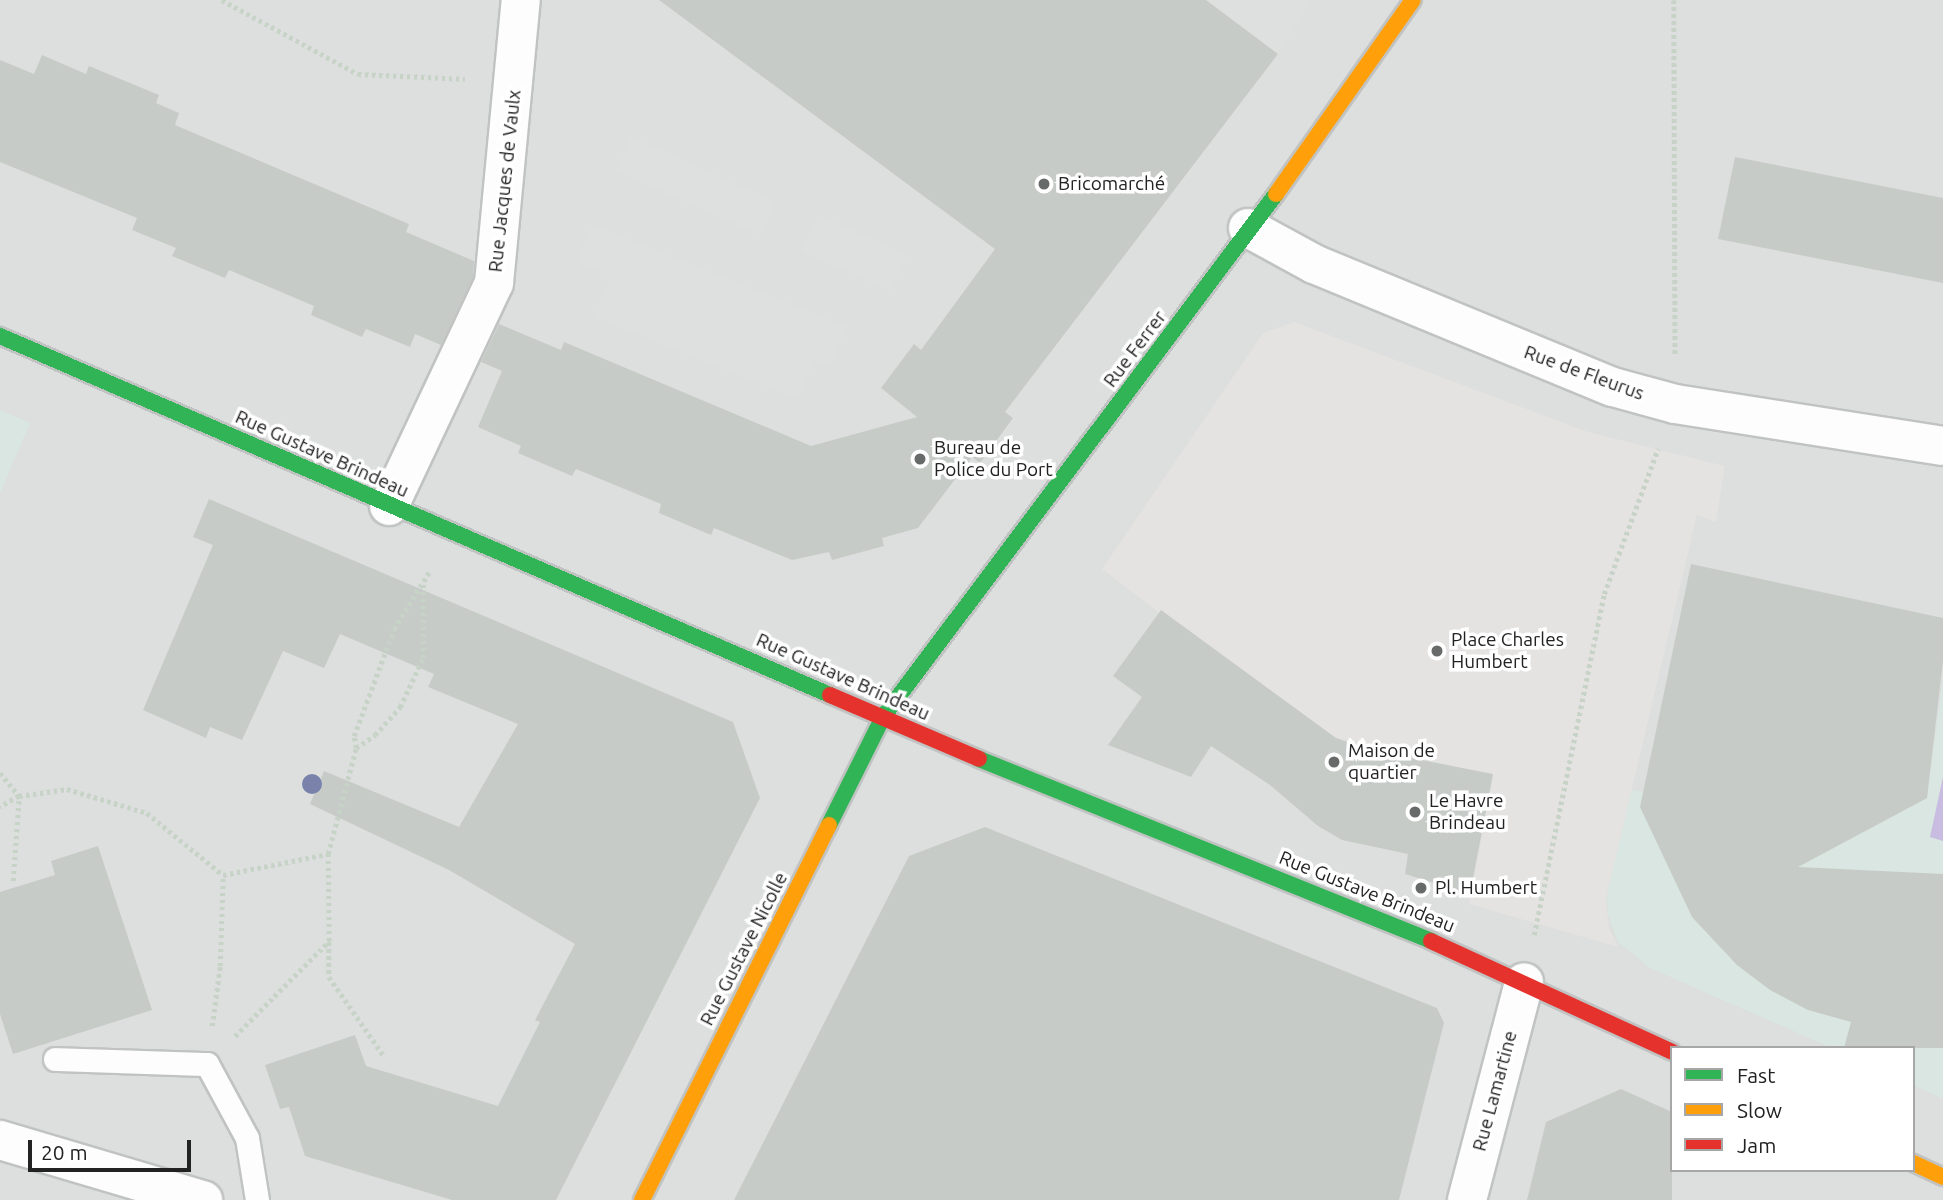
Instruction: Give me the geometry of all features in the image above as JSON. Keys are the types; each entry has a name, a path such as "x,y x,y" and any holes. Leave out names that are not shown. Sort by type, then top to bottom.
{"street":[{"name":"Rue Jacques de Vaulx","path":"389,506 494,283 522,0"},
{"name":"Rue Ferrer","path":"883,718 1248,228 1314,144 1413,0"},
{"name":"Rue de Fleurus","path":"1248,228 1326,270 1613,387 1675,404 1943,446"},
{"name":"Rue Gustave Brindeau","path":"0,336 883,718 1524,982 1670,1051"},
{"name":"Rue Gustave Nicolle","path":"642,1200 883,718"},
{"name":"Rue Lamartine","path":"1467,1200 1524,982"},
{"path":"0,1139 203,1200"},
{"path":"1915,1164 1943,1177"}],"lane":[{"path":"54,1059 207,1064 247,1138 257,1200"}],"path":[{"path":"222,0 358,74 514,82"},
{"path":"1524,982 1604,594 1675,404 1674,0"},
{"path":"384,1056 329,977 328,854 356,748 354,736 394,629 423,580 456,534"},
{"path":"356,748 375,735 400,707 423,658 423,580"},
{"path":"0,773 19,796 13,881"},
{"path":"0,807 19,796 67,789 147,813 223,875"},
{"path":"223,875 328,854"},
{"path":"207,1064 220,967 223,875"},
{"path":"207,1064 328,942"}],"shaded area":[{"path":"0,0 1943,0 1943,1200 0,1200"},
{"path":"1206,0 1311,0 1278,54"},
{"path":"631,137 775,202 760,235 616,171"},
{"path":"819,215 907,255 891,291 802,251"},
{"path":"592,225 847,326 831,367 814,361 799,399 595,317 611,276 578,262"},
{"name":"Place Charles Humbert","path":"1294,322 1588,432 1725,466 1716,522 1697,515 1606,898 1609,928 1618,947 1469,904 1493,776 1316,733 1102,569 1263,333"},
{"path":"0,410 30,423 0,493"},
{"path":"1943,677 1943,1099 1915,1086 1915,1046 1827,1046 1650,968 1618,942 1608,914 1607,895 1626,789 1864,832 1927,798"},
{"path":"1943,777 1943,841 1930,837"}],"building":[{"path":"659,0 1206,0 1278,54 1005,412 1013,418 980,463 972,457 918,528 882,538 884,546 832,560 829,552 792,560 714,528 711,535 659,513 661,504 576,469 572,476 518,453 521,446 478,427 502,371 481,362 499,324 561,350 564,342 811,446 917,417 881,388 914,344 921,350 995,249"},
{"path":"42,55 86,74 89,66 159,95 156,103 179,113 175,125 409,224 406,232 474,261 473,277 441,345 415,334 410,347 366,329 362,337 311,315 314,306 229,270 225,278 172,256 176,248 132,230 137,218 0,162 0,60 34,74"},
{"path":"1735,157 1943,198 1943,283 1718,239"},
{"path":"209,499 733,722 760,798 556,1200 452,1200 305,1156 289,1107 280,1109 265,1065 355,1035 366,1066 498,1106 540,1022 535,1020 575,944 449,870 310,804 324,771 459,827 518,724 428,687 434,674 340,634 324,668 283,651 242,740 210,727 206,738 143,710 213,545 193,537"},
{"path":"1691,564 1943,618 1943,661 1927,798 1798,867 1943,874 1943,1048 1845,1046 1851,1022 1808,1010 1770,990 1737,965 1692,917 1640,807"},
{"name":"Maison de quartier","path":"1161,610 1336,738 1370,750 1493,774 1470,894 1405,874 1408,854 1342,840 1318,826 1270,785 1211,746 1191,777 1108,745 1142,697 1113,676"},
{"path":"985,827 1437,1008 1444,1023 1399,1200 734,1200 909,856"},
{"path":"98,846 152,1010 13,1054 0,1014 0,892 55,875 51,861"},
{"path":"1621,1089 1670,1111 1672,1200 1527,1200 1546,1122"}],"traffic: fast":[{"path":"829,825 883,717 1276,194"},
{"path":"0,336 830,695"},
{"path":"979,759 1431,941"}],"traffic: slow":[{"path":"1276,194 1413,0"},
{"path":"642,1200 829,825"},
{"path":"1915,1164 1943,1177"}],"traffic: jam":[{"path":"830,695 979,759"},
{"path":"1431,941 1670,1051"}],"place":[{"name":"Bricomarché","path":"1044,184"},
{"name":"Bureau de Police du Port","path":"920,459"},
{"name":"Place Charles Humbert","path":"1437,651"},
{"name":"Maison de quartier","path":"1334,762"},
{"name":"Le Havre Brindeau","path":"1415,812"},
{"name":"Pl. Humbert","path":"1421,888"}]}
